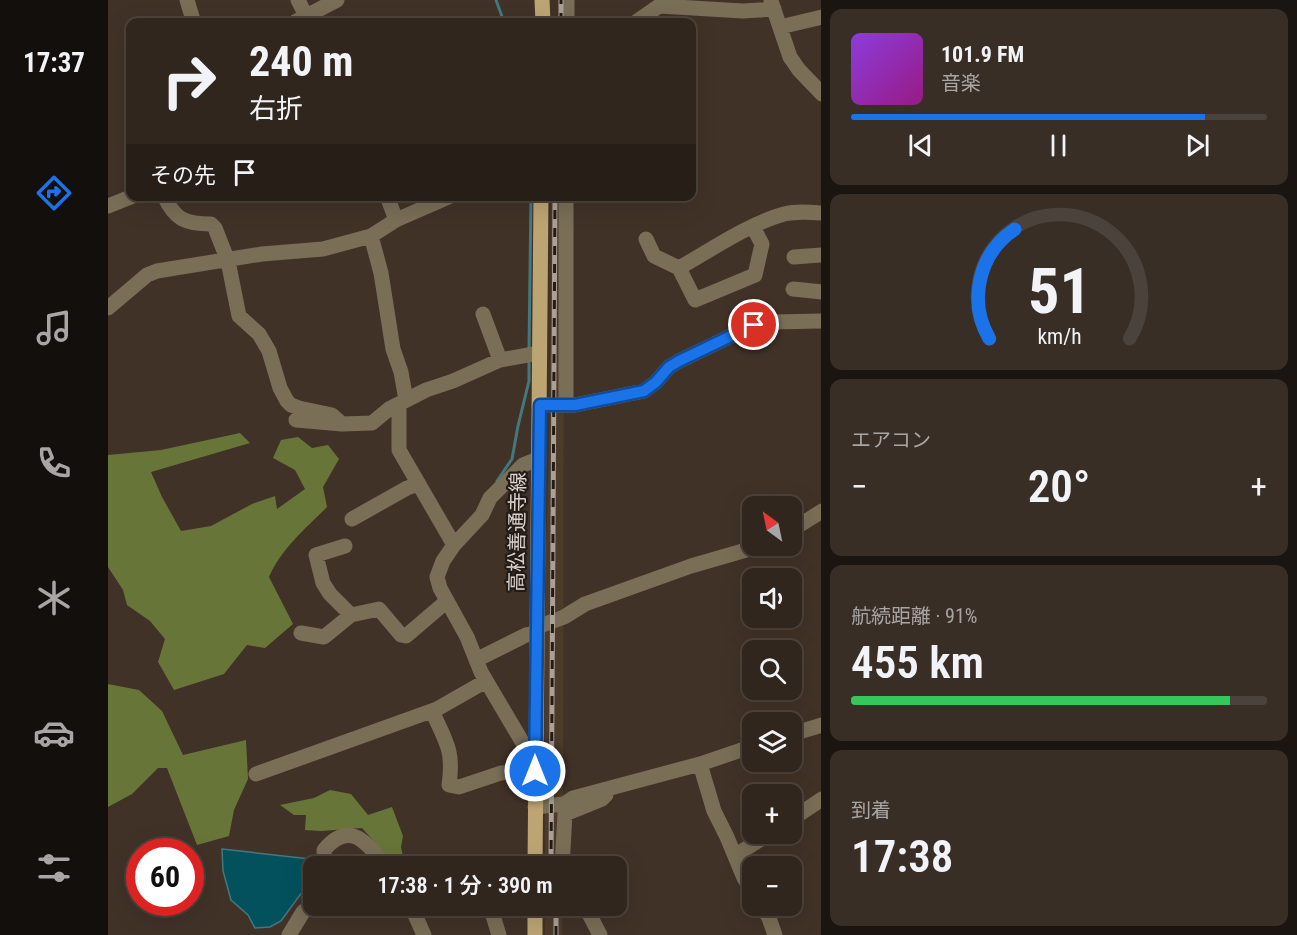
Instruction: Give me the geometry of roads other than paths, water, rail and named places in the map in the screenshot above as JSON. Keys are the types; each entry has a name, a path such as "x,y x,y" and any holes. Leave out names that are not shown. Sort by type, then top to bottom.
{"main road":[{"path":"543,0 543,18"},
{"name":"高松善通寺線","path":"535,856 541,201"},
{"path":"535,916 535,935"}],"street":[{"path":"187,0 192,18"},
{"path":"298,0 302,18"},
{"path":"308,18 337,0"},
{"path":"567,0 567,18"},
{"path":"640,18 649,0"},
{"path":"641,18 659,6 743,11 773,4 790,57 799,70 821,92"},
{"path":"780,27 821,17"},
{"path":"108,206 126,199"},
{"path":"166,201 171,211 177,216 193,224 211,224 215,228 228,261 239,316 259,334 269,351 280,388 287,401 299,408 332,415 342,424"},
{"path":"389,201 396,220"},
{"path":"108,308 147,275 157,271 262,254 323,249 371,237 396,220 440,201"},
{"path":"566,201 567,405"},
{"path":"679,268 753,227 785,214 821,213"},
{"path":"646,239 654,256 679,268 695,300 755,275 762,244 753,227"},
{"path":"371,237 381,273 393,349 401,372 399,450 454,545"},
{"path":"794,257 821,255"},
{"path":"793,289 821,291"},
{"path":"483,315 500,360"},
{"path":"540,405 575,405 644,391 656,382 669,367 679,361 754,325 773,321 821,321"},
{"path":"296,420 342,424 372,423 389,409 426,390 453,381 500,360 539,353"},
{"path":"432,711 451,752 452,767 449,785 459,786 535,764 486,681 437,577 439,568 454,545 482,515 490,498 523,465 538,459"},
{"path":"352,519 407,488 419,484"},
{"path":"802,524 821,512"},
{"path":"345,546 316,555 323,583 330,594 351,615"},
{"path":"476,660 564,617 585,604 691,566 742,551"},
{"path":"301,633 324,637 351,615 379,609 401,635 406,636 447,601"},
{"path":"256,774 432,711 486,681"},
{"path":"802,731 821,725"},
{"path":"535,807 564,804 573,798 700,764 742,750"},
{"path":"700,764 714,810 742,872"},
{"path":"563,856 565,814 602,800 615,786"},
{"path":"802,812 821,800"},
{"path":"324,856 324,850 332,841 342,835 354,835 365,842 377,856"},
{"path":"736,855 753,844"},
{"path":"289,935 303,912"},
{"path":"415,916 424,935"},
{"path":"493,916 499,935"},
{"path":"590,916 600,935"},
{"path":"768,916 775,935"}],"water":[{"path":"222,849 303,858 303,891 281,921 270,927 255,928 248,915 231,900 223,871"}],"waterway":[{"path":"496,0 503,18"},
{"path":"529,350 531,201"},
{"path":"497,481 512,459 529,381 529,360"}],"railway":[{"path":"561,0 561,18"},
{"path":"551,856 555,201"},
{"path":"556,916 556,935"}]}
